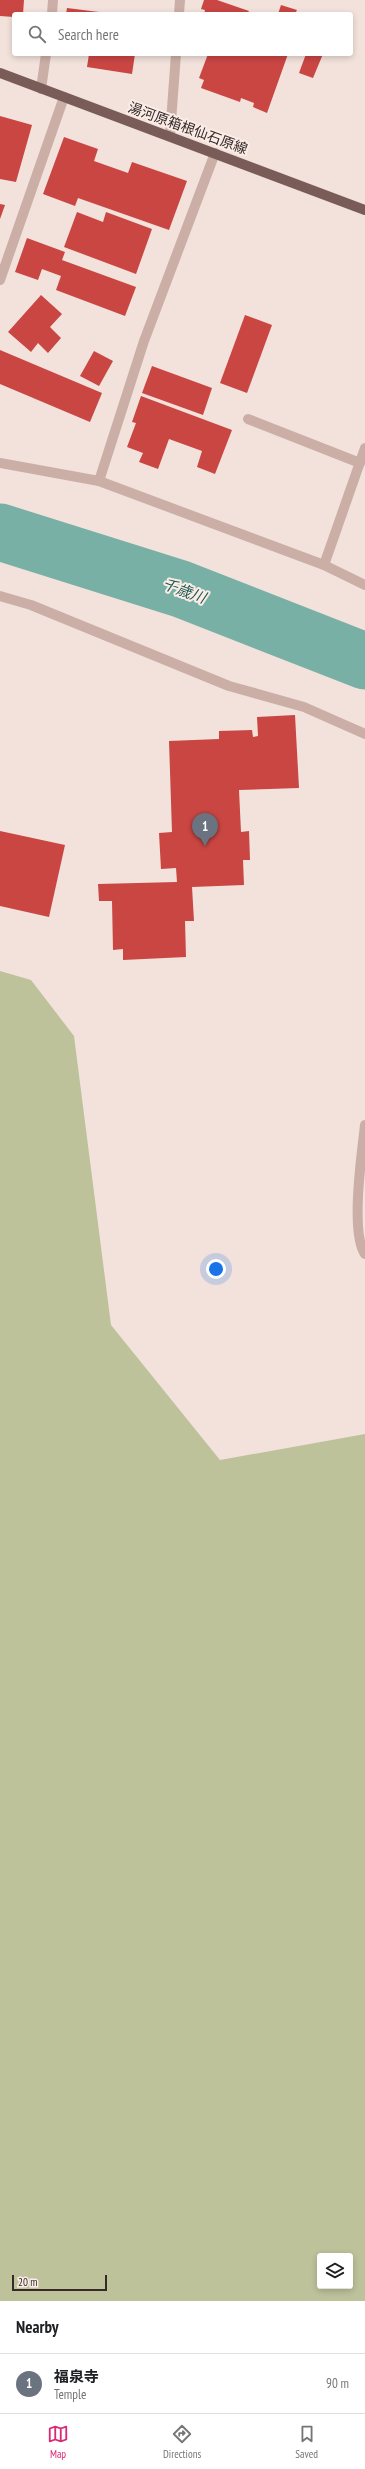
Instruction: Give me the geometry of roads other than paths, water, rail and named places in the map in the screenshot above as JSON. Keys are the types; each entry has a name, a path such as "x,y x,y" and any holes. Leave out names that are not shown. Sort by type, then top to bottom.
{"main road":[{"name":"湯河原箱根仙石原線","path":"0,73 170,135 365,210"}],"street":[{"path":"52,12 53,0"},
{"path":"179,12 180,0"},
{"path":"42,89 46,56"},
{"path":"170,135 176,56"},
{"path":"0,280 64,97"},
{"path":"99,481 144,341 215,153"},
{"path":"248,419 360,463"},
{"path":"324,565 365,448"},
{"path":"0,463 99,481 324,565 365,585"},
{"path":"0,596 31,605 229,686 304,707 365,734"},
{"path":"365,1125 360,1167 358,1236 365,1254"}],"waterway":[{"name":"千歳川","path":"0,532 181,589 365,661"}],"place":[{"name":"福泉寺","path":"205,846"}]}
